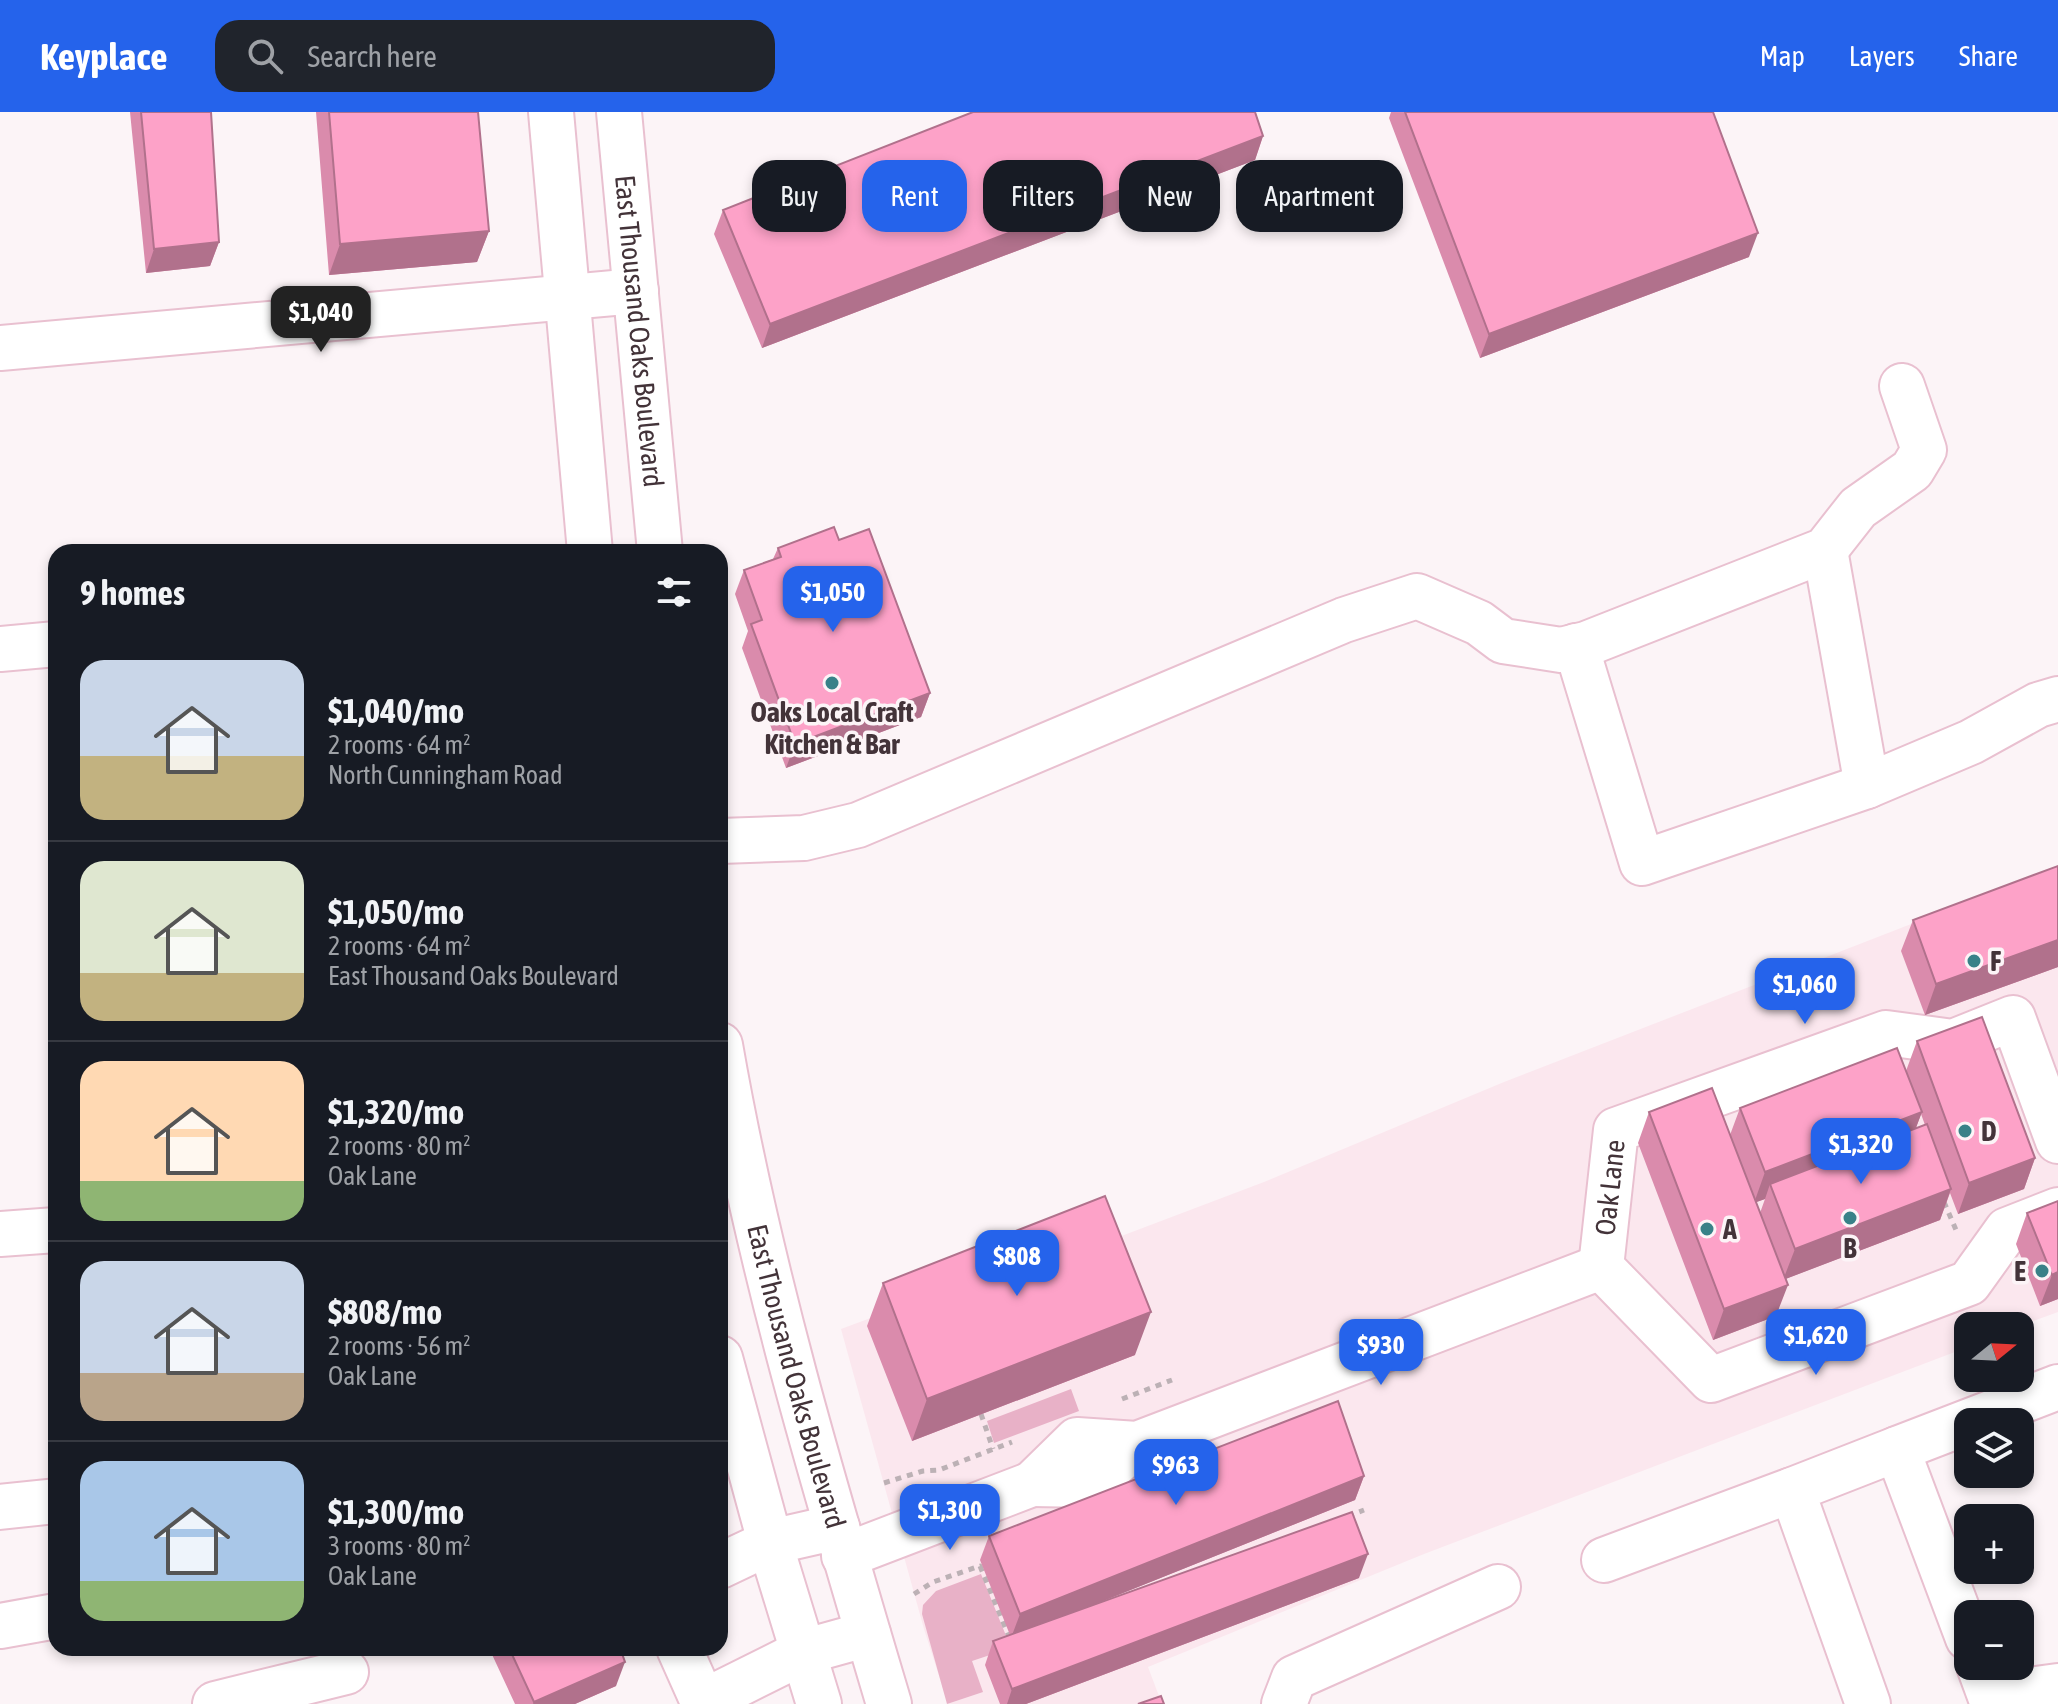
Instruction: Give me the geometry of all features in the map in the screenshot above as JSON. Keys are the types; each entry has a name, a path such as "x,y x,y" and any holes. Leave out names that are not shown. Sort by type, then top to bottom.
{"street":[{"path":"551,112 589,544"},
{"name":"East Thousand Oaks Boulevard","path":"619,112 659,544"},
{"path":"0,348 636,291"},
{"path":"728,841 804,838 858,825 1344,620 1417,596 1479,623 1503,641 1561,650 1825,550 1858,508 1912,470 1924,450 1902,386"},
{"path":"1825,550 1867,786"},
{"path":"0,649 48,645"},
{"path":"1576,646 1642,863 1867,786 1971,742 2038,705 2058,699"},
{"name":"Oak Lane","path":"1601,1267 1616,1130 1886,1033 1953,1042 2013,1018 2058,1141"},
{"name":"East Thousand Oaks Boulevard","path":"728,1131 840,1541 889,1704"},
{"name":"Oak Lane","path":"1601,1267 1711,1380 1969,1283 2007,1230 2058,1210"},
{"path":"0,1234 48,1231"},
{"name":"Oak Lane","path":"728,1562 771,1542 840,1541 1032,1484 1077,1440 1137,1444 1601,1267"},
{"path":"728,1387 819,1704"},
{"path":"1604,1560 2058,1387"},
{"path":"1897,1449 1954,1601"},
{"path":"1792,1490 1868,1704"},
{"path":"0,1507 48,1502"},
{"path":"1284,1704 1294,1678 1498,1587"},
{"path":"0,1626 48,1617"},
{"path":"683,1656 705,1704 803,1652 868,1634"},
{"path":"215,1704 347,1675"},
{"path":"1985,1680 1996,1704 2036,1689 2058,1686"}],"path":[{"path":"1939,1188 1956,1231"},
{"path":"981,1414 993,1449"},
{"path":"1335,1521 1364,1510"},
{"path":"914,1594 933,1582 980,1566 1013,1648"}],"shaded area":[{"path":"2058,867 2058,1312 2034,1321 2034,1312 1954,1312 1954,1352 1424,1554 1148,1667 1162,1704 948,1704 924,1629 841,1329 962,1284 1103,1243 1264,1182 1504,1082"},
{"path":"1071,1389 1079,1411 994,1443 987,1421"},
{"path":"981,1574 1011,1648 972,1661 983,1692 947,1704 922,1614 923,1605 936,1591"}],"building":[{"path":"141,112 211,112 219,242 154,249"},
{"path":"329,112 478,112 489,231 340,244"},
{"path":"973,112 1255,112 1263,136 1200,160 1119,160 1119,191 1103,197 1103,160 983,160 983,232 1011,232 770,324 723,210 752,199 752,232 846,232 846,162"},
{"path":"1405,112 1713,112 1758,233 1489,334"},
{"name":"Oaks Local Craft Kitchen & Bar","path":"834,527 839,540 869,529 930,693 795,744 751,624 762,620 744,570 781,557 778,548"},
{"path":"2058,866 2058,940 1936,984 1913,920"},
{"path":"1982,1017 2035,1158 1969,1183 1917,1041"},
{"path":"1897,1048 1922,1112 1765,1172 1740,1108"},
{"path":"1712,1088 1788,1285 1724,1309 1649,1112"},
{"path":"1927,1124 1951,1189 1795,1249 1770,1184"},
{"path":"1105,1196 1151,1312 927,1399 883,1283"},
{"path":"2058,1201 2058,1272 2052,1275 2027,1213"},
{"path":"1338,1401 1364,1476 1020,1614 989,1536"},
{"path":"1352,1512 1368,1554 1012,1689 993,1641"},
{"path":"513,1656 623,1656 625,1662 534,1702"},
{"path":"1161,1696 1164,1704 1138,1704"}],"place":[{"name":"Oaks Local Craft Kitchen & Bar","path":"832,683"},
{"name":"F","path":"1974,961"},
{"name":"D","path":"1965,1131"},
{"name":"B","path":"1850,1218"},
{"name":"A","path":"1707,1229"},
{"name":"E","path":"2042,1271"}]}
